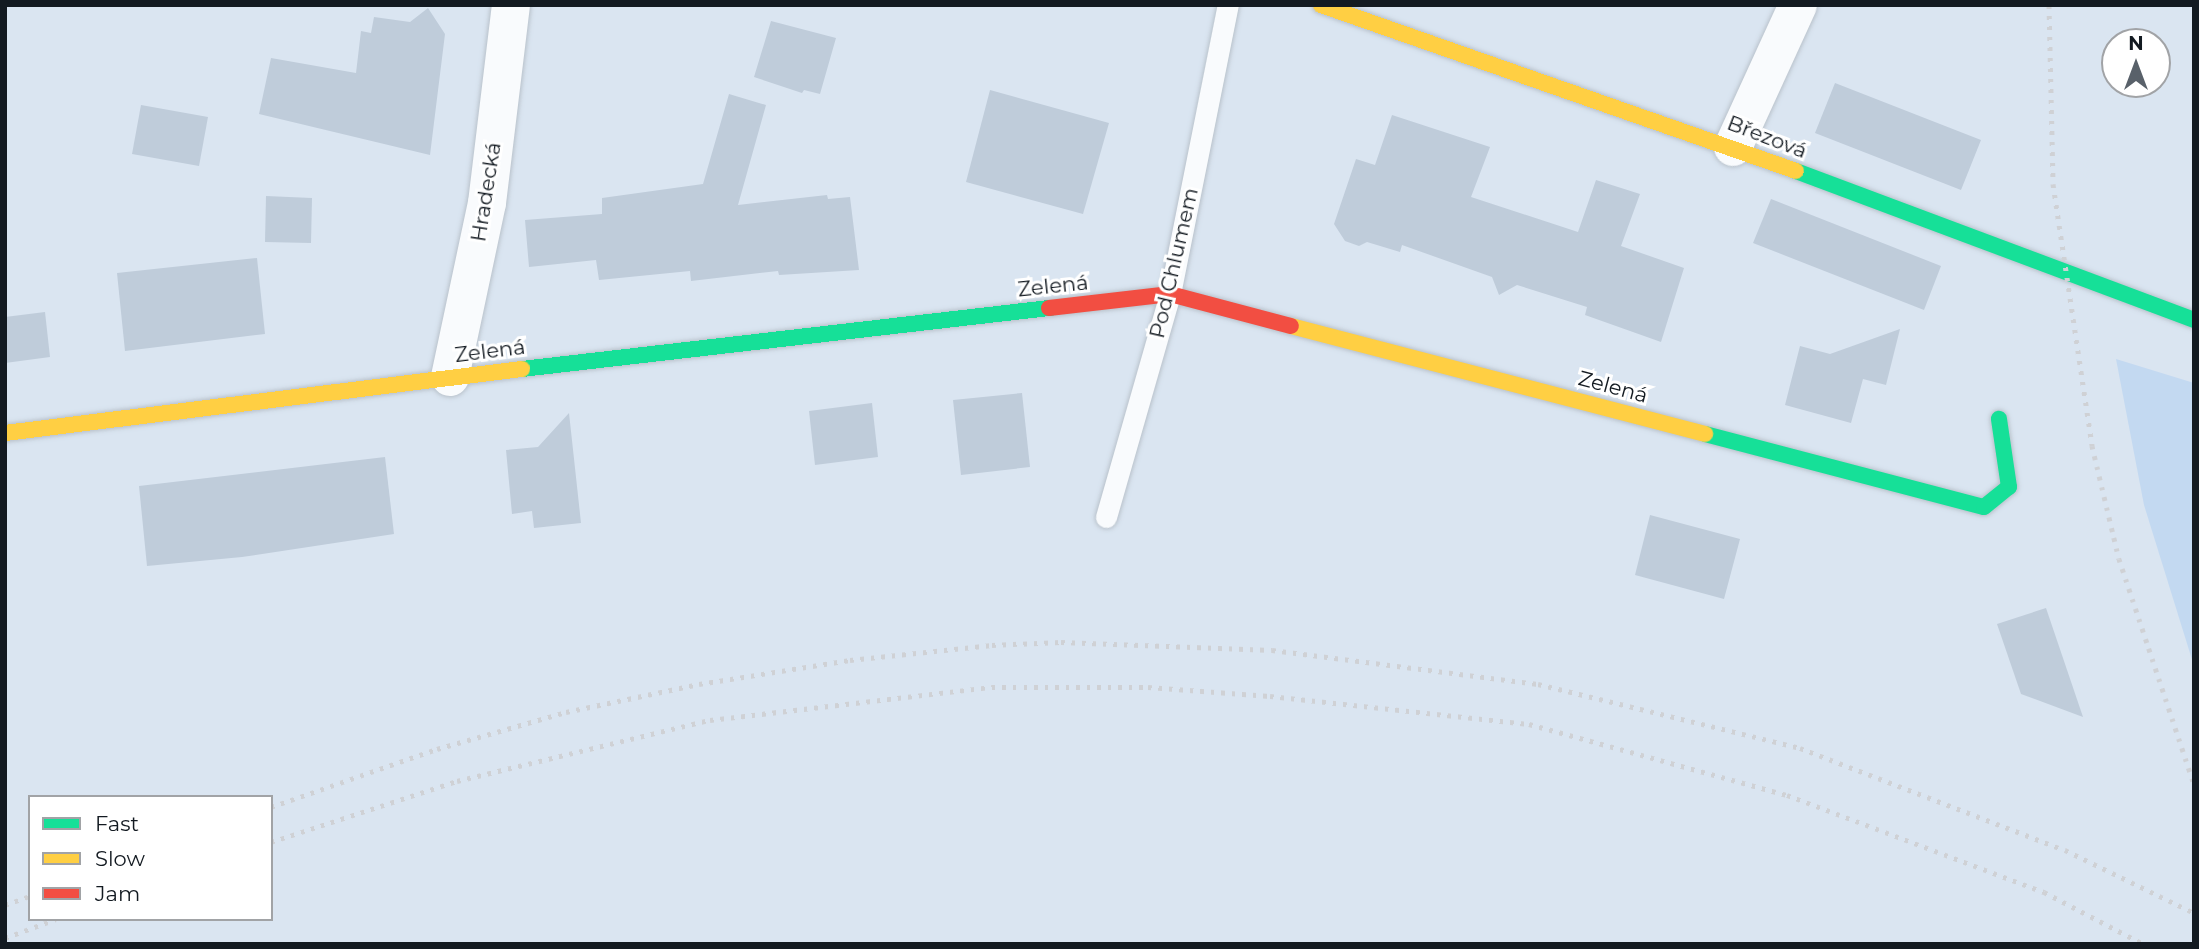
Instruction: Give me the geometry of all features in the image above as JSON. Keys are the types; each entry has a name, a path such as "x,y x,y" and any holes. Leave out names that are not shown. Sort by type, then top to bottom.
{"street":[{"name":"Hradecká","path":"450,377 487,203 511,5"},
{"name":"Březová","path":"1321,5 1733,146 1975,240 2194,320"},
{"path":"1733,146 1798,5"},
{"name":"Zelená","path":"5,432 450,377 1170,294 1984,507 2008,488 1999,419"}],"lane":[{"name":"Pod Chlumem","path":"1106,517 1170,294 1228,5"}],"shaded area":[{"path":"2116,359 2194,383 2194,666 2144,505"}],"building":[{"path":"428,8 445,34 430,155 259,114 271,58 356,73 361,31 371,33 374,17 410,22"},
{"path":"771,21 836,38 820,94 804,90 802,93 754,77"},
{"path":"1835,83 1981,140 1961,190 1815,133"},
{"path":"990,90 1109,123 1083,214 966,182"},
{"path":"729,94 766,105 738,205 827,195 828,199 850,197 859,270 779,275 778,271 691,281 690,271 599,280 596,260 529,267 525,220 602,214 602,198 703,184"},
{"path":"141,105 208,117 199,166 132,154"},
{"path":"1392,115 1490,147 1471,197 1578,232 1596,180 1640,194 1621,246 1684,268 1661,342 1585,315 1587,307 1517,285 1499,295 1492,277 1402,245 1400,252 1367,242 1359,246 1345,241 1334,224 1356,159 1375,165"},
{"path":"266,196 312,198 311,243 265,242"},
{"path":"1771,199 1941,266 1924,310 1753,243"},
{"path":"257,258 265,334 125,351 117,273"},
{"path":"45,312 50,357 5,363 5,317"},
{"path":"1900,329 1886,385 1863,379 1851,423 1785,405 1800,346 1830,354"},
{"path":"1022,393 1030,467 961,475 953,400"},
{"path":"872,403 878,457 815,465 809,411"},
{"path":"569,413 581,523 534,528 532,511 512,514 506,450 538,447"},
{"path":"385,457 394,534 242,557 147,566 139,486"},
{"path":"1650,515 1740,539 1724,599 1635,575"},
{"path":"2046,608 2083,717 2021,694 1997,624"}],"railway":[{"path":"2049,5 2053,184 2092,446 2119,559 2194,784"},
{"path":"273,806 437,749 566,712 699,684 850,660 992,645 1061,642 1272,650 1538,684 1800,748 2065,850 2194,913"},
{"path":"273,841 457,781 710,720 992,687 1148,687 1270,696 1529,724 1787,795 2044,892 2143,944"},
{"path":"5,905 28,897"},
{"path":"5,938 51,921"}],"traffic: fast":[{"path":"1796,171 2194,320"},
{"path":"522,369 1049,308"},
{"path":"1705,434 1984,507 2009,487 1999,419"}],"traffic: slow":[{"path":"1321,5 1796,171"},
{"path":"1291,326 1705,434"},
{"path":"5,433 522,369"}],"traffic: jam":[{"path":"1049,308 1170,294 1291,326"}]}
